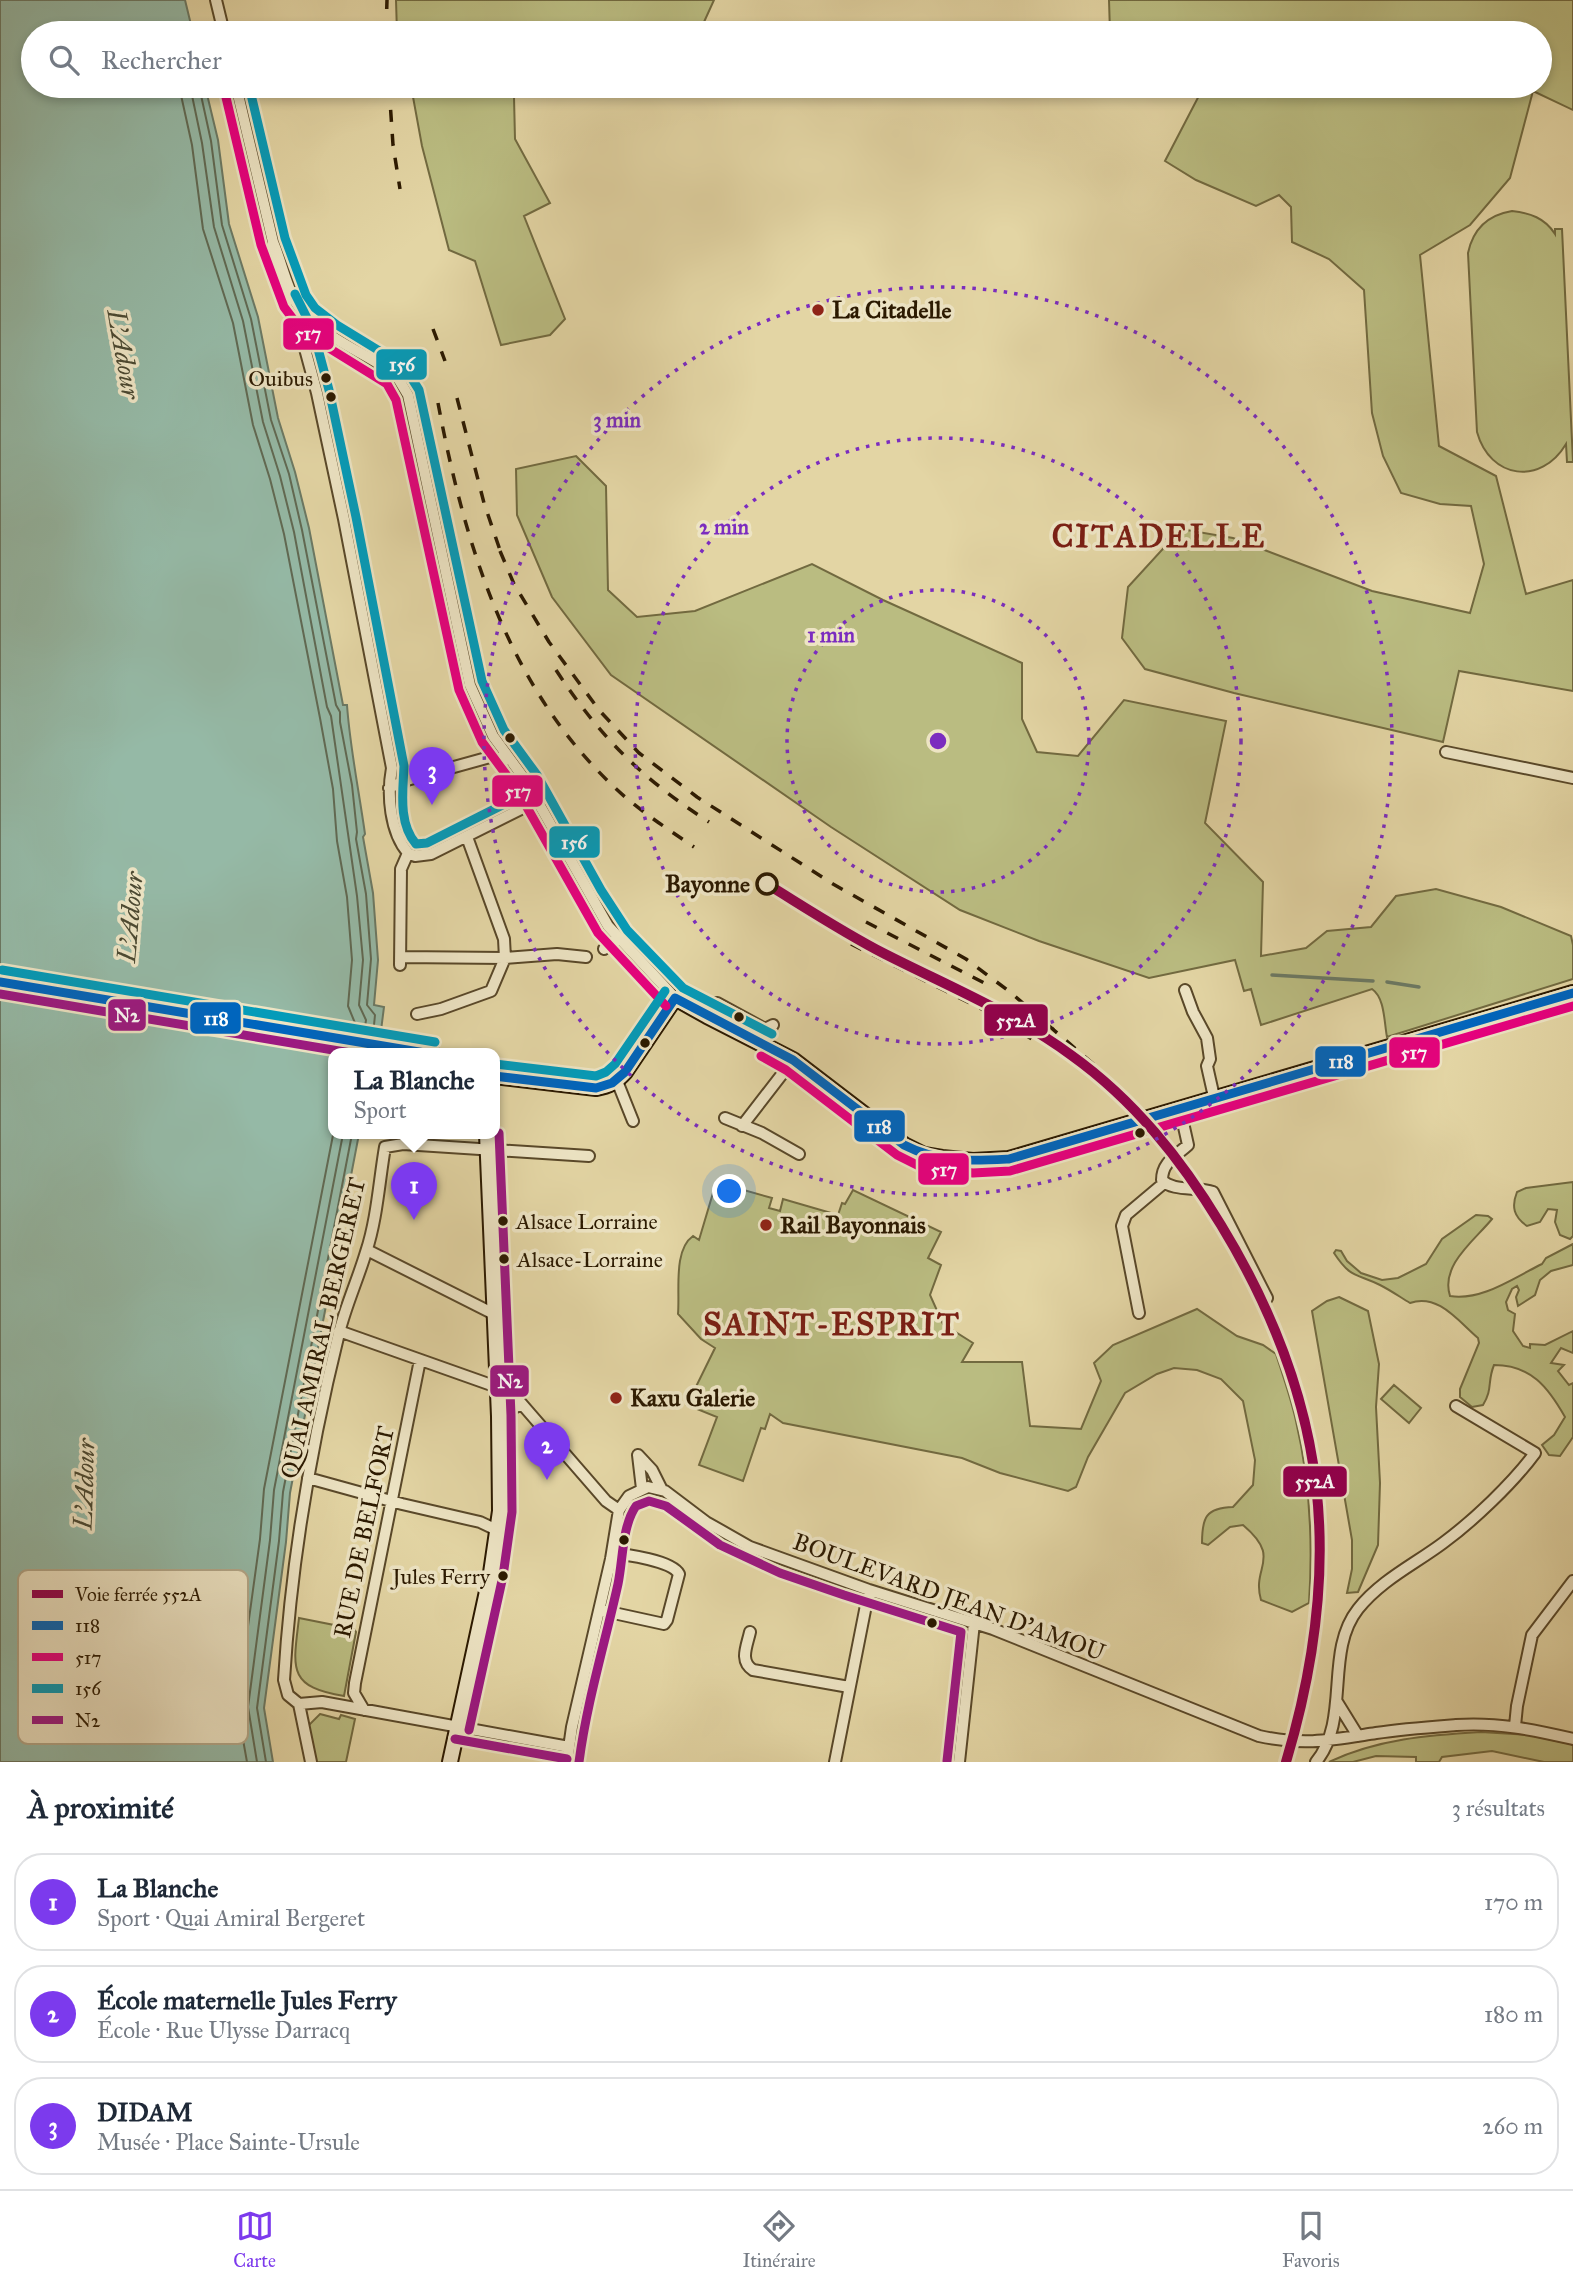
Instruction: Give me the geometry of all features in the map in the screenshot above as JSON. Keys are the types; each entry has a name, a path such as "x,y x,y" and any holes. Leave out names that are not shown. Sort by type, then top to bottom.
{"main road":[{"path":"0,982 400,1048"},
{"path":"500,1079 533,1079 596,1088 617,1081 676,998 793,1060 904,1145 924,1155 972,1161 1009,1159 1573,993"},
{"path":"450,1762 499,1531 499,1416 487,1139"}],"street":[{"path":"216,0 221,21"},
{"path":"239,98 273,242 295,301 306,317 330,335 396,375 408,395 470,685 493,736 537,801 596,906 618,938 676,998"},
{"path":"273,242 273,264 286,309 301,334 306,350 344,519 392,768 388,788 401,845 408,853 422,857 537,801"},
{"path":"306,350 330,335"},
{"path":"1446,752 1573,778"},
{"path":"388,788 407,780 490,757 510,760"},
{"path":"417,1014 441,1009 491,991 505,958 504,939 467,837"},
{"path":"408,853 401,869 400,961 557,954 586,957"},
{"path":"604,949 618,938"},
{"path":"1185,990 1207,1038 1210,1059 1207,1066 1214,1097"},
{"path":"694,1009 716,1003 765,1029 773,1024"},
{"path":"742,1126 793,1060"},
{"path":"617,1081 633,1121"},
{"path":"1164,1184 1162,1172 1168,1161 1188,1145 1180,1110"},
{"path":"725,1118 762,1133 799,1154"},
{"name":"QUAI AMIRAL BERGERET","path":"311,1762 299,1704 288,1695 284,1679 292,1584 308,1478 339,1331 367,1250 384,1147 403,1144 487,1149"},
{"path":"487,1149 590,1156"},
{"path":"1164,1184 1181,1188 1202,1188 1213,1192 1266,1298"},
{"path":"1139,1313 1122,1226 1126,1216 1164,1184"},
{"path":"367,1250 494,1314"},
{"path":"339,1331 514,1395 606,1501 620,1510"},
{"name":"RUE DE BELFORT","path":"364,1710 354,1693 355,1683 420,1360"},
{"path":"499,1416 522,1404"},
{"path":"1316,1762 1325,1752 1328,1742 1337,1702 1345,1639 1357,1610 1383,1584 1446,1542 1518,1476 1535,1453 1456,1406"},
{"path":"567,1762 620,1510 629,1496 645,1488 638,1455 652,1470 662,1490"},
{"path":"308,1478 480,1522 499,1531"},
{"name":"BOULEVARD JEAN D'AMOU","path":"645,1488 662,1490 706,1522 750,1547 869,1590 974,1623 1245,1731 1284,1741 1328,1742 1457,1725 1515,1726 1573,1739"},
{"path":"600,1610 664,1624 679,1574 673,1566 612,1554"},
{"path":"1515,1726 1532,1635 1573,1581"},
{"path":"835,1762 869,1590"},
{"path":"1562,1594 1573,1599"},
{"path":"958,1762 974,1623"},
{"path":"750,1632 744,1660 753,1670 849,1687"},
{"path":"299,1704 322,1702 569,1747"},
{"path":"1337,1702 1358,1736"}],"green space":[{"path":"396,0 714,0 704,21 397,21"},
{"path":"1109,0 1573,0 1573,110 1548,98 1552,98 1552,21 1110,21"},
{"path":"413,98 514,98 515,139 550,203 524,216 565,319 550,335 501,345 475,261 449,250 422,146"},
{"path":"1198,98 1531,98 1510,178 1470,225 1420,255 1439,446 1496,476 1526,594 1573,580 1573,691 1459,671 1443,742 1234,693 1145,669 1122,638 1128,587 1181,529 1233,538 1372,591 1470,613 1484,564 1471,506 1440,504 1401,493 1383,456 1372,413 1364,290 1329,259 1292,242 1291,207 1279,195 1256,206 1196,180 1165,161"},
{"path":"1512,211 1536,217 1547,224 1555,234 1555,229 1562,229 1573,462 1567,462 1566,444 1556,457 1530,471 1504,468 1493,460 1477,432 1468,253 1470,244 1483,224"},
{"path":"576,456 606,486 608,590 637,617 695,611 812,564 883,600 1022,663 1022,719 1037,752 1078,756 1124,700 1226,721 1205,823 1263,882 1261,956 1306,948 1327,931 1371,927 1396,896 1436,889 1501,907 1571,936 1573,979 1387,1037 1382,1004 1372,989 1261,1025 1251,989 1244,991 1235,960 1149,978 1039,941 960,910 831,827 611,675 552,597 517,515 516,469"},
{"path":"1573,1182 1573,1236 1570,1239 1560,1235 1555,1222 1557,1210 1548,1209 1540,1222 1527,1226 1519,1219 1514,1207 1517,1192 1526,1188"},
{"path":"726,1185 772,1198 769,1208 780,1211 783,1199 838,1215 842,1203 845,1204 853,1190 941,1232 928,1258 941,1265 930,1295 943,1324 973,1343 962,1362 1022,1362 1030,1426 1081,1429 1101,1381 1094,1363 1113,1345 1197,1309 1237,1336 1263,1345 1276,1354 1294,1412 1304,1466 1311,1557 1309,1603 1292,1612 1261,1600 1259,1588 1264,1555 1255,1537 1243,1525 1230,1527 1208,1545 1202,1543 1207,1516 1217,1509 1233,1507 1253,1485 1255,1460 1243,1401 1221,1379 1197,1370 1174,1368 1157,1374 1125,1393 1088,1457 1076,1487 1068,1491 1000,1473 962,1458 783,1423 770,1414 765,1429 761,1428 743,1481 699,1465 717,1417 687,1405 715,1348 701,1339 678,1314 680,1261 687,1242 693,1236 699,1240 713,1193"},
{"path":"1476,1215 1492,1219 1454,1264 1448,1285 1450,1296 1462,1297 1486,1292 1542,1264 1546,1258 1573,1244 1573,1265 1551,1271 1540,1280 1535,1295 1518,1306 1517,1286 1512,1289 1506,1302 1508,1310 1515,1314 1513,1331 1523,1346 1530,1348 1530,1344 1545,1345 1573,1331 1573,1353 1561,1348 1551,1363 1564,1365 1558,1371 1569,1385 1573,1383 1573,1437 1560,1456 1549,1455 1542,1445 1554,1435 1565,1417 1545,1387 1518,1369 1494,1365 1483,1405 1472,1407 1460,1397 1460,1389 1479,1343 1478,1338 1439,1305 1420,1301 1410,1303 1384,1287 1354,1274 1334,1253 1336,1250 1341,1251 1347,1261 1361,1273 1382,1280 1398,1278 1426,1264 1442,1239"},
{"path":"1339,1297 1368,1311 1379,1364 1376,1407 1380,1483 1378,1545 1358,1592 1347,1593 1352,1569 1352,1540 1312,1311"},
{"path":"1394,1385 1421,1408 1409,1423 1381,1399"},
{"path":"299,1618 354,1629 356,1632 344,1696 325,1692 303,1681 298,1672 295,1650"},
{"path":"320,1714 339,1719 341,1715 355,1719 346,1762 315,1762 306,1728"},
{"path":"1481,1732 1529,1735 1571,1744 1573,1762 1544,1762 1492,1751 1442,1757 1439,1762 1416,1762 1416,1757 1376,1756 1353,1762 1329,1762 1384,1743"}],"water":[{"name":"L'Adour","path":"0,0 185,0 190,21 21,21 21,98 208,98 218,140 229,224 258,317 278,418 309,528 343,705 347,705 365,834 363,837 373,893 378,960 374,1005 384,1007 379,1048 328,1048 328,1139 358,1139 290,1493 264,1708 273,1762 0,1762"}],"pier":[{"path":"0,968 384,1033 382,1048 328,1048 328,1054 0,998"}],"waterway":[{"path":"1272,975 1373,981"},
{"path":"1387,982 1419,987"}],"railway":[{"path":"386,21 387,0"},
{"path":"390,98 400,189"},
{"path":"433,329 445,361"},
{"path":"457,398 484,503 503,559"},
{"path":"438,403 461,507 476,558 517,655 543,701 574,744 610,783 640,809 694,847"},
{"path":"500,551 514,584 549,642 599,710 639,753 697,797 833,884 966,959 1054,1030"},
{"path":"556,670 589,716 624,755 663,789 709,822"},
{"path":"866,922 994,988"},
{"path":"851,944 980,1008 1040,1044"},
{"path":"1048,1025 1099,1069"}],"rail line":[{"name":"552A","path":"767,884 855,938 1004,1013 1071,1055 1115,1091 1155,1132 1190,1177 1221,1225 1257,1291 1285,1356 1305,1421 1316,1486 1320,1552 1316,1620 1305,1690 1286,1762"}],"transit line":[{"name":"517","path":"226,98 261,245 284,307 299,327 387,384 396,400 459,690 482,742 516,788 598,933 666,1006"},
{"name":"156","path":"252,98 285,238 306,295 315,308 337,325 404,366 419,390 482,681 504,730 537,775 601,890 627,930 683,988 772,1034"},
{"name":"156","path":"295,294 313,330 329,390 356,517 404,766 403,806 410,836 416,844 427,843 532,790"},
{"name":"156","path":"2,970 435,1042"},
{"name":"118","path":"0,982 395,1048"},
{"name":"156","path":"500,1065 596,1076 606,1072 615,1064 665,991"},
{"name":"118","path":"675,998 793,1060 904,1145 942,1158 981,1160 1009,1159 1573,993"},
{"name":"N2","path":"0,994 328,1049"},
{"name":"118","path":"500,1077 596,1088 612,1083 625,1072 675,998"},
{"name":"517","path":"761,1056 786,1070 897,1155 919,1166 973,1173 1010,1171 1573,1006"},
{"name":"N2","path":"469,1730 503,1576 512,1512 511,1415 499,1139"},
{"name":"N2","path":"579,1762 591,1694 618,1584 628,1523 636,1506 649,1501 666,1506 720,1545 780,1573 961,1632 947,1761"},
{"name":"N2","path":"455,1739 567,1759"}],"place":[{"name":"La Citadelle","path":"818,310"},
{"name":"Ouibus","path":"326,378"},
{"name":"DIDAM","path":"432,805"},
{"name":"Bayonne","path":"767,884"},
{"name":"La Blanche","path":"414,1220"},
{"name":"Alsace Lorraine","path":"503,1221"},
{"name":"Rail Bayonnais","path":"766,1225"},
{"name":"Alsace-Lorraine","path":"504,1259"},
{"name":"Kaxu Galerie","path":"616,1398"},
{"name":"École maternelle Jules Ferry","path":"547,1480"},
{"name":"Jules Ferry","path":"503,1576"}],"district":[{"name":"CITADELLE","path":"1159,536"},
{"name":"SAINT-ESPRIT","path":"832,1324"}]}
